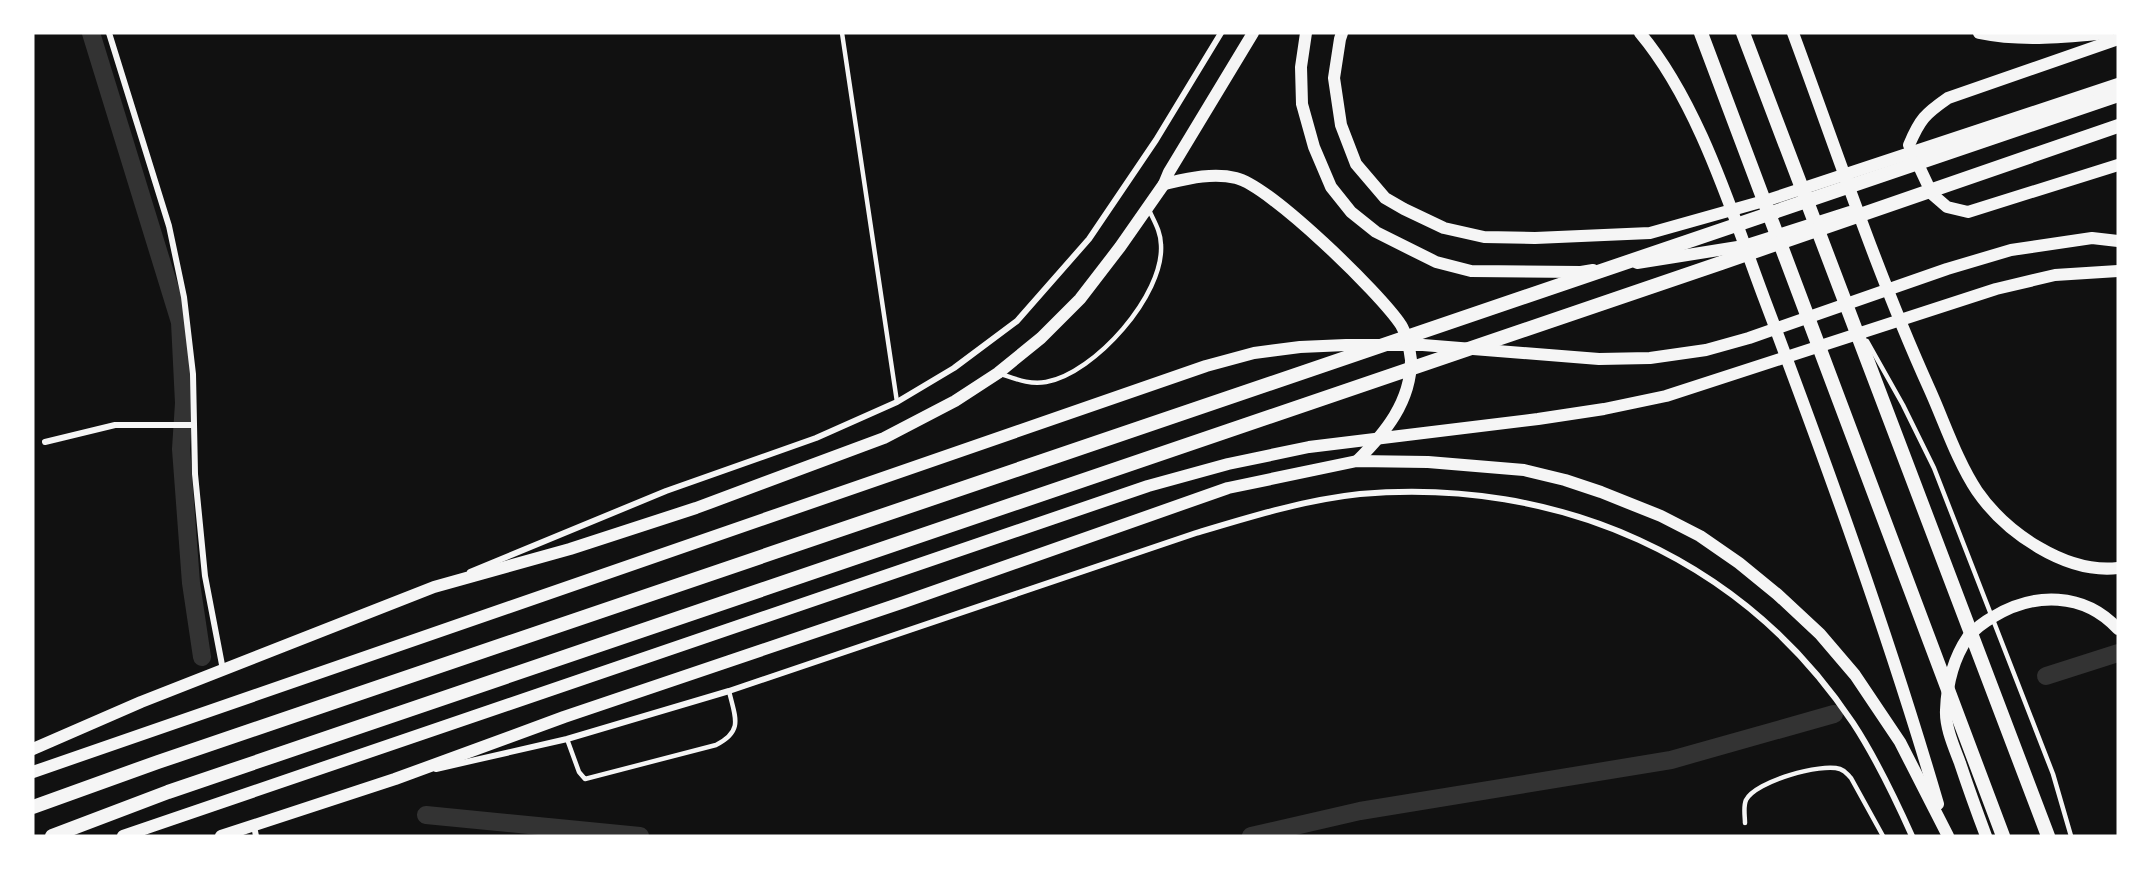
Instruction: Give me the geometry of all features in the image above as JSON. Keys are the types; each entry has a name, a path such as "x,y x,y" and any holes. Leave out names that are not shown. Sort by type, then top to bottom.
{"main road":[{"path":"33,749 141,702 434,587 570,549 696,508 884,438 955,401 998,373 1041,338 1080,299 1164,184 1253,33"},
{"path":"1306,33 1301,67 1302,104 1314,147 1331,187 1351,212 1376,232 1436,262 1471,271 1581,272 1744,246 2118,120"},
{"path":"1342,33 1334,78 1341,125 1356,164 1385,198 1404,209 1444,228 1484,237 1535,238 1650,233 1772,199 2118,84"},
{"path":"1640,33 1677,86 1713,161 1822,453 1911,712 1947,833"},
{"path":"1701,33 2003,836"},
{"path":"1743,33 2048,836"},
{"path":"1793,33 1909,344 1961,461 1977,491 2010,528 2045,551 2074,564 2104,569 2118,568"},
{"path":"1979,33 2047,39 2108,33"},
{"path":"2118,39 1948,98 1928,112 1918,123 1908,145 1932,194 1947,207 1968,212 2118,165"},
{"path":"33,807 158,762 2118,95"},
{"path":"52,836 168,792 2118,126"},
{"path":"1164,184 1221,176 1237,178 1250,184 1288,212 1362,280 1402,327 1411,357 1409,382 1404,400 1376,442 1357,461"},
{"path":"33,772 1206,366 1254,353 1300,346 1423,345 1599,359 1650,358 1706,350 1749,338 1947,269 2011,250 2092,238 2118,241"},
{"path":"123,836 1148,486 1228,464 1309,447 1538,419 1604,409 1666,396 1996,289 2055,275 2118,271"},
{"path":"221,836 255,831 564,717 904,602 1228,488 1357,461 1428,462 1524,471 1565,480 1601,492 1661,516 1700,536 1739,563 1821,634 1855,675 1900,742 1947,833"},
{"path":"1986,836 1951,739 1945,713 1951,670 1969,636 1984,622 2004,610 2051,598 2074,602 2097,612 2118,629"}],"street":[{"path":"109,33 169,226 184,297 193,374 192,425 205,576 223,670"},
{"path":"434,587 666,491 816,438 897,402 954,368 1017,321 1089,240 1156,140 1221,33"},
{"path":"45,442 115,425 192,425"},
{"path":"395,779 567,739 729,691 1196,532 1257,515 1359,495 1432,492 1479,494 1539,505 1587,519 1653,545 1713,581 1751,610 1795,651 1853,724 1880,771 1912,836"}],"lane":[{"path":"842,33 897,402"},
{"path":"998,373 1028,383 1046,382 1072,374 1113,340 1149,294 1160,266 1161,244 1148,208"},
{"path":"1850,313 1903,405 1934,468 2053,774 2071,836"},
{"path":"567,739 579,772 585,778 716,744 726,740 734,732 737,724 729,691"},
{"path":"1745,824 1745,803 1754,791 1783,777 1835,768 1846,771 1851,778 1883,836"}],"waterway":[{"path":"91,33 180,322 184,403 181,449 191,583 202,657"},
{"path":"2046,676 2118,653"},
{"path":"1251,836 1360,811 1671,760 1834,714"},
{"path":"426,815 640,836"}]}
